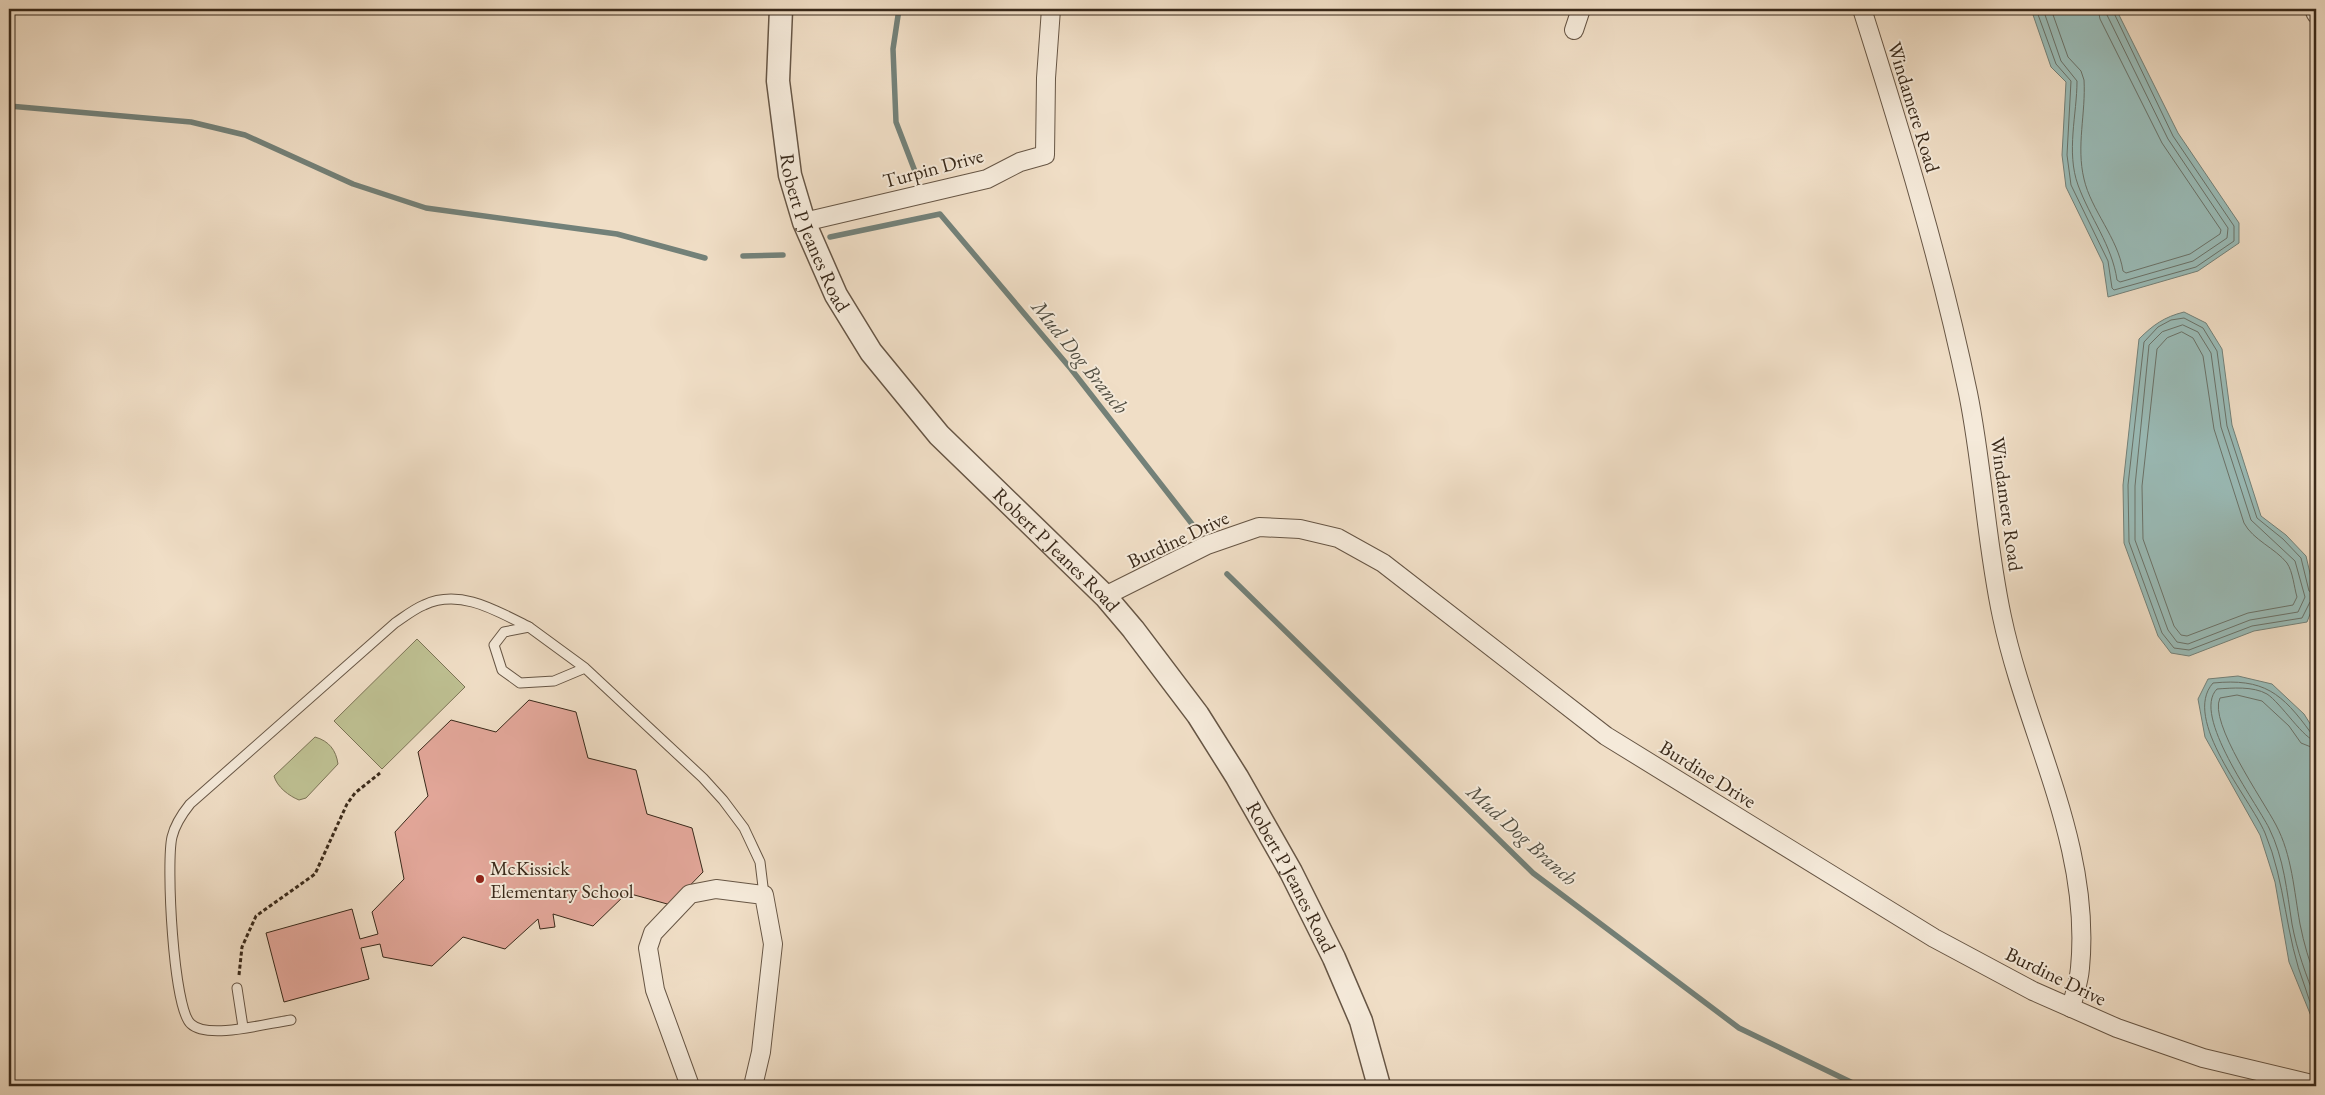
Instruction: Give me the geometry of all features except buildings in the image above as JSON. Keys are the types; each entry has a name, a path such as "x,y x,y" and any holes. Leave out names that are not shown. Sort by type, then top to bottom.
{"street":[{"name":"Robert P Jeanes Road","path":"781,9 778,81 790,174 804,222 836,295 871,352 938,435 1105,596 1133,629 1198,715 1237,777 1291,872 1334,958 1361,1021 1379,1086"},
{"name":"Turpin Drive","path":"804,222 978,181 1020,162 1045,155 1046,78 1051,9"},
{"path":"1574,30 1580,9"},
{"name":"Windamere Road","path":"1862,9 1913,175 1968,393 2002,617 2020,685 2061,806 2071,850 2082,915 2080,970 2071,1008"},
{"path":"2314,9 2316,14"},
{"name":"Burdine Drive","path":"1105,596 1207,545 1259,527 1300,529 1338,538 1383,563 1606,736 1934,938 2033,991 2117,1028 2204,1058 2316,1085"},
{"path":"690,1086 655,990 648,948 652,933 690,894 716,889 764,895 773,944 761,1052 753,1086"}],"lane":[{"path":"291,1020 217,1032 201,1029 190,1024 181,1005 174,950 170,858 172,837 179,818 205,791 394,623 424,604 448,599 478,602 529,627 585,668 703,778 723,800 744,828 760,862 764,895"},
{"path":"529,627 504,632 494,645 502,670 520,683 554,681 585,668"},
{"path":"237,988 243,1027"}],"path":[{"path":"237,988 242,947 251,924 267,906 315,874 347,804 355,793 380,773"}],"green space":[{"path":"417,639 465,687 382,769 334,721"},
{"path":"315,737 331,747 336,754 338,764 306,798 299,800 284,791 274,776"}],"water":[{"path":"2031,9 2116,9 2178,133 2239,223 2239,243 2198,271 2108,297 2103,263 2066,187 2062,155 2066,82 2051,67"},
{"path":"2184,312 2206,323 2222,349 2232,425 2261,516 2286,535 2306,556 2316,599 2307,622 2254,631 2189,656 2171,653 2158,636 2124,543 2123,485 2139,339 2159,322"},
{"path":"2238,676 2272,684 2304,714 2316,733 2316,1023 2311,1016 2289,962 2275,882 2260,835 2205,737 2198,699 2208,679"}],"waterway":[{"name":"Mud Dog Branch","path":"899,9 893,49 896,122 916,174"},
{"path":"9,106 191,122 245,135 353,184 426,208 617,234 705,258"},
{"name":"Mud Dog Branch","path":"830,237 940,214 1071,369 1192,524"},
{"path":"743,256 783,255"},
{"name":"Mud Dog Branch","path":"1227,574 1533,873 1739,1028 1859,1086"}],"place":[{"name":"McKissick Elementary School","path":"480,879"}]}
